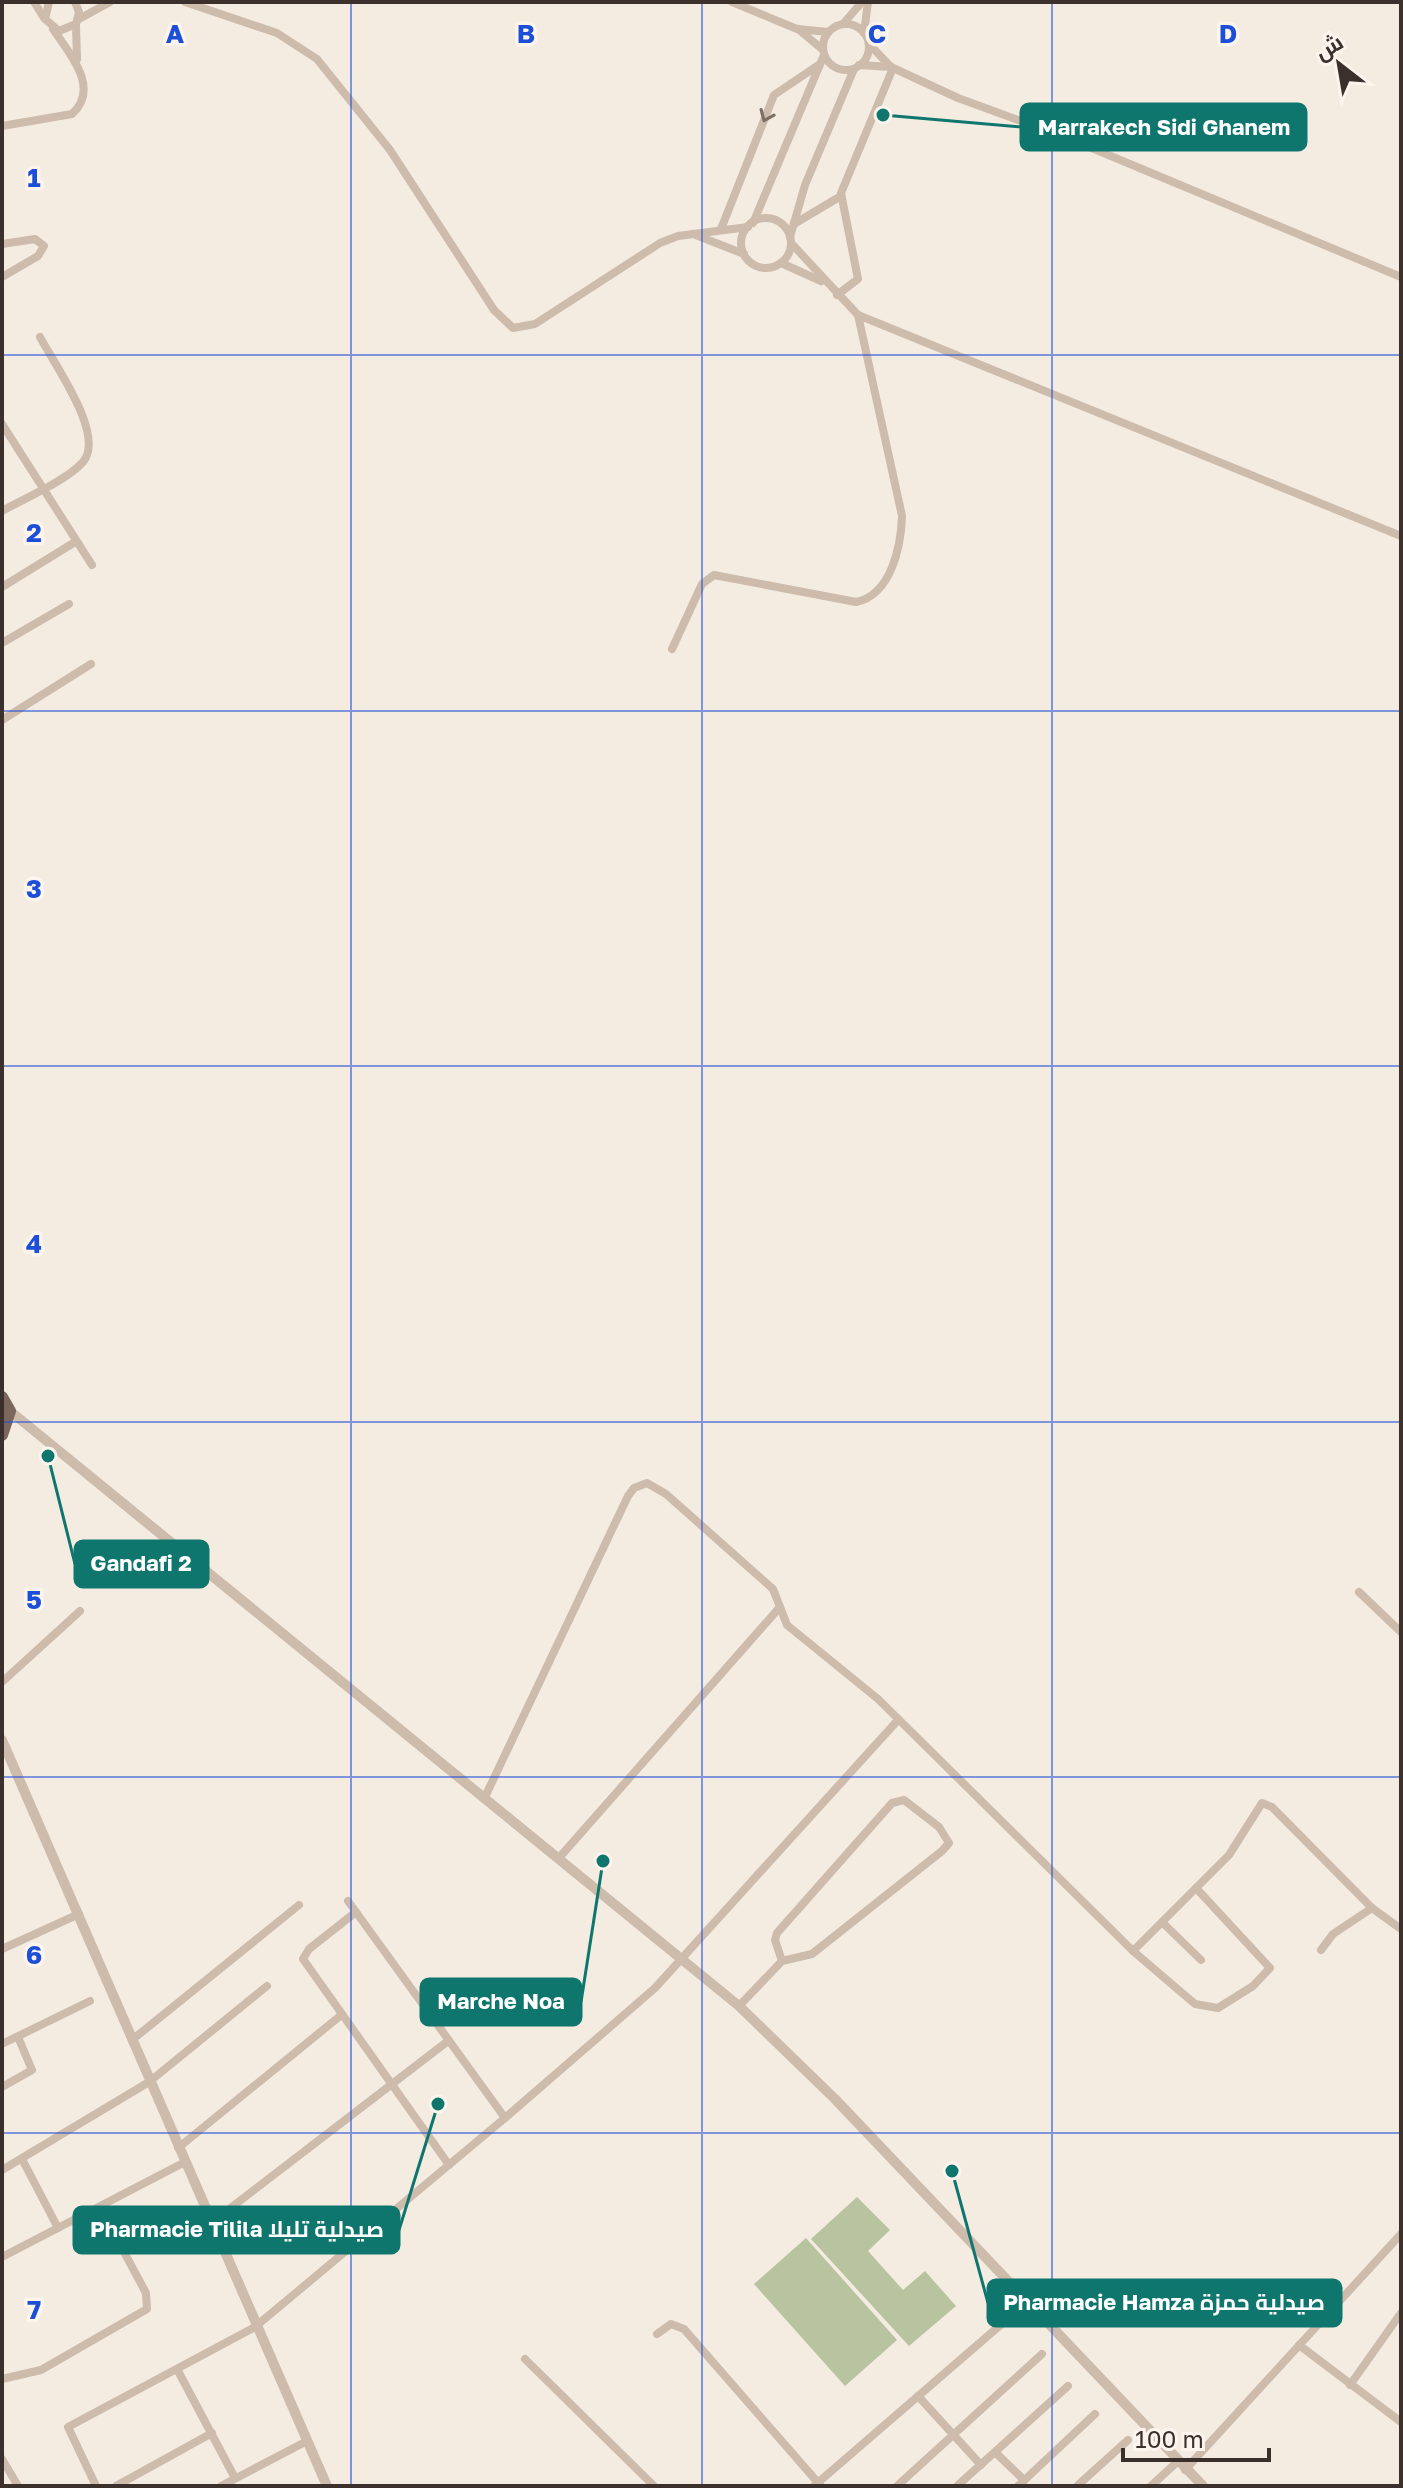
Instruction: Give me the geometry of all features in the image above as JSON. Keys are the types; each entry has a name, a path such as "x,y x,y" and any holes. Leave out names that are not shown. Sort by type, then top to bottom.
{"main road":[{"path":"2,1397 6,1410 2,1435"}],"street":[{"path":"34,2 79,72"},
{"path":"45,19 49,2"},
{"path":"2,126 72,114 85,96 74,39 77,22 75,2"},
{"path":"53,29 65,31 110,2"},
{"path":"185,2 277,33 317,59 390,150 494,310 513,328 535,324 660,243 692,234 750,225 764,218 775,220 825,282 858,315 1401,536"},
{"path":"732,2 797,29 828,32 843,24 862,2"},
{"path":"864,33 868,2"},
{"path":"843,24 855,26 864,33 869,44 892,68"},
{"path":"797,29 836,68 892,68 1401,277"},
{"path":"744,254 742,237 750,225 822,56 828,32"},
{"path":"781,263 805,185 857,67 867,56 869,44"},
{"path":"721,229 774,95 822,56"},
{"path":"837,295 858,279 841,196 892,68"},
{"path":"794,224 841,196"},
{"path":"692,234 744,254 763,267 781,263 825,282"},
{"path":"2,244 35,239 42,241 44,246 38,256 2,277"},
{"path":"672,649 702,584 714,575 741,577 856,602 873,596 883,583 900,547 902,516 858,315"},
{"path":"2,511 79,466 89,451 90,440 82,415 40,337"},
{"path":"2,424 92,565"},
{"path":"2,587 75,542"},
{"path":"2,643 69,604"},
{"path":"2,720 91,664"},
{"path":"6,1410 739,2006 835,2099 1203,2486"},
{"path":"484,1799 634,1488 647,1483 666,1494 773,1589 787,1625 855,1679 1133,1951 1201,2007 1224,2005 1266,1977 1270,1965 1196,1888"},
{"path":"1359,1592 1401,1632"},
{"path":"558,1859 780,1607"},
{"path":"2,1682 80,1611"},
{"path":"96,2486 68,2427 255,2327 505,2118 655,1988 898,1720"},
{"path":"2,1740 255,2327 327,2486"},
{"path":"739,2006 782,1961 812,1954 942,1851 949,1843 946,1834 904,1800 892,1803 777,1933 775,1940 782,1961"},
{"path":"1133,1951 1229,1855 1260,1805 1268,1804 1372,1908 1401,1929"},
{"path":"348,1901 505,2118"},
{"path":"132,2040 299,1905"},
{"path":"1321,1950 1333,1934 1372,1908"},
{"path":"356,1912 302,1956 340,2016 449,2165"},
{"path":"2,1949 79,1914"},
{"path":"1162,1922 1201,1960"},
{"path":"2,2170 149,2082 267,1986"},
{"path":"2,2044 90,2001"},
{"path":"178,2148 340,2016"},
{"path":"2,2087 32,2070 18,2037"},
{"path":"211,2223 448,2041"},
{"path":"22,2159 58,2228"},
{"path":"2,2257 185,2162"},
{"path":"2,2379 41,2370 147,2309 146,2293 100,2207"},
{"path":"1151,2486 1181,2466 1399,2240"},
{"path":"657,2334 671,2324 680,2326 818,2485 1026,2303"},
{"path":"1350,2385 1401,2313"},
{"path":"1299,2345 1401,2422"},
{"path":"897,2486 1042,2354"},
{"path":"525,2359 654,2486"},
{"path":"177,2369 235,2478"},
{"path":"957,2486 1068,2386"},
{"path":"918,2396 981,2465"},
{"path":"995,2452 1021,2483 1095,2414"},
{"path":"116,2486 212,2433"},
{"path":"1077,2486 1128,2440"},
{"path":"221,2486 307,2441"},
{"path":"2,2459 18,2486"}],"green space":[{"path":"857,2197 890,2230 868,2251 903,2290 925,2271 956,2306 909,2346 811,2239"},
{"path":"806,2238 897,2340 845,2386 754,2284"}],"place":[{"name":"Marrakech Sidi Ghanem","path":"883,115"},
{"name":"Gandafi 2","path":"48,1456"},
{"name":"Marche Noa","path":"603,1861"},
{"name":"Pharmacie Tilila صيدلية تليلا","path":"438,2104"},
{"name":"Pharmacie Hamza صيدلية حمزة","path":"952,2171"}]}
